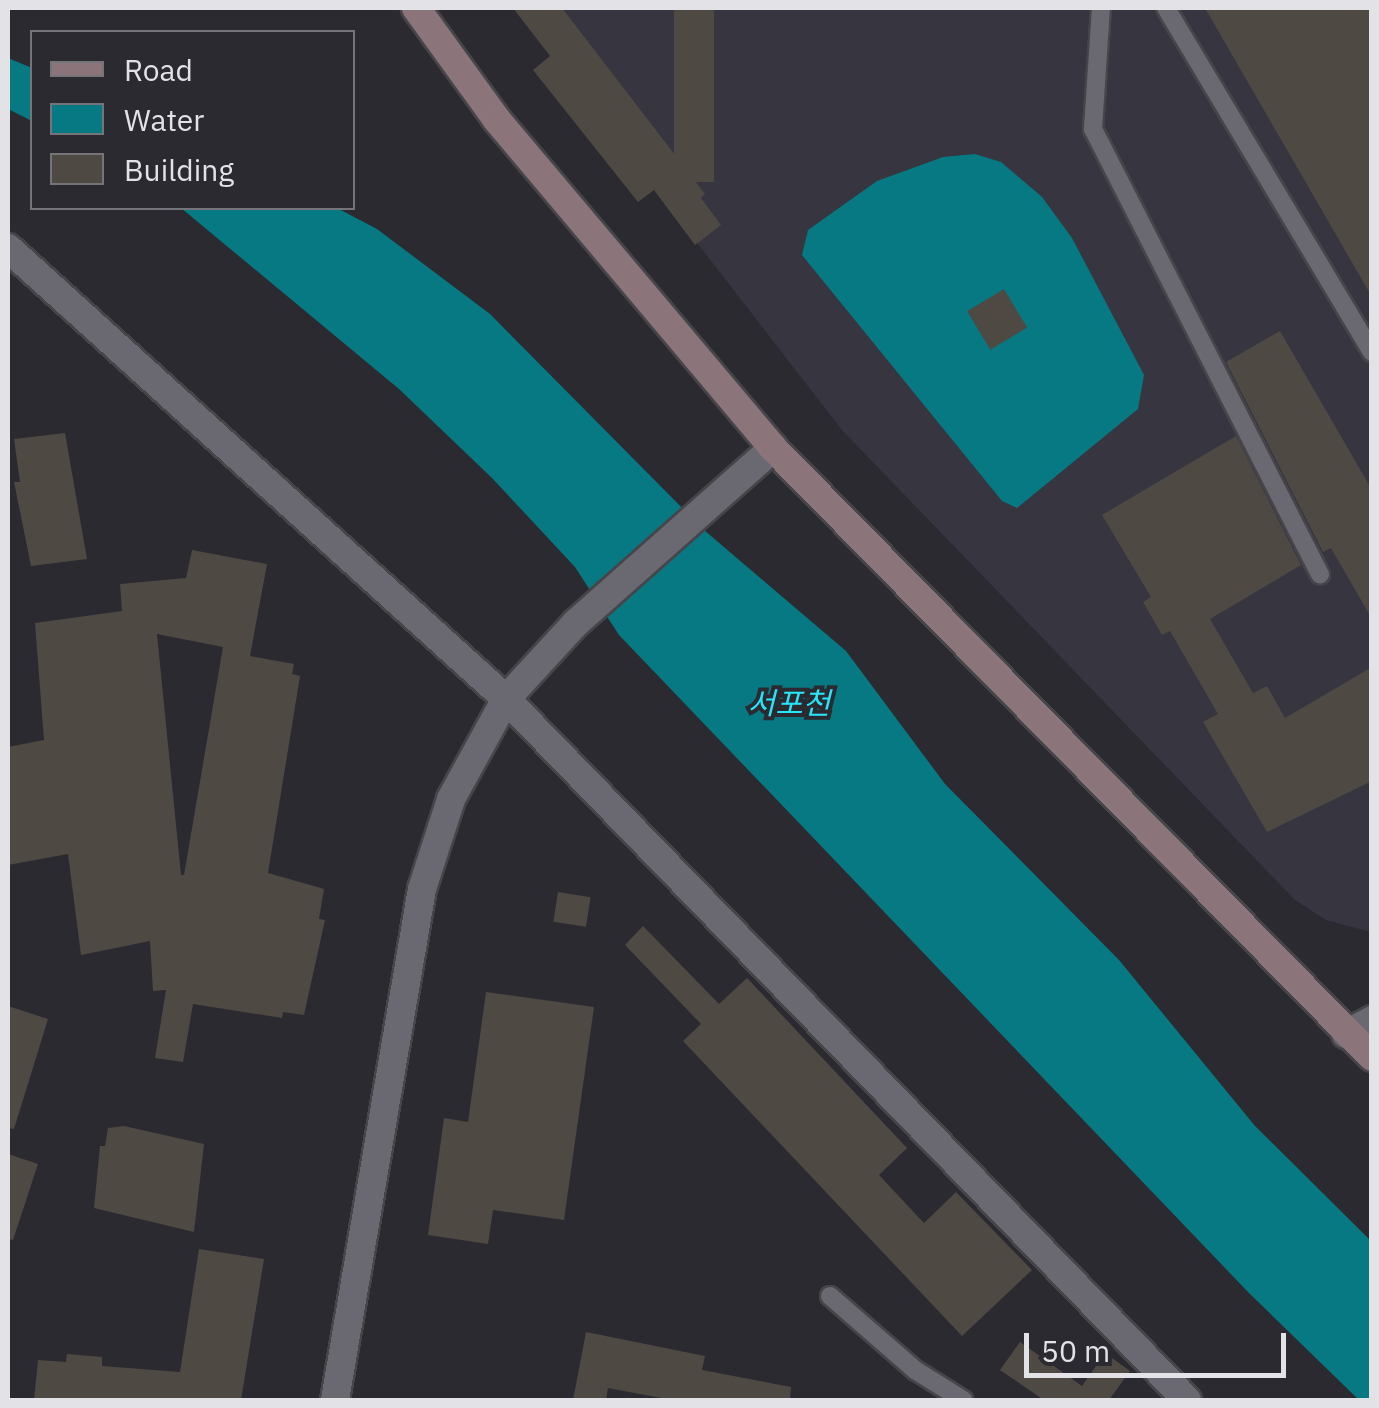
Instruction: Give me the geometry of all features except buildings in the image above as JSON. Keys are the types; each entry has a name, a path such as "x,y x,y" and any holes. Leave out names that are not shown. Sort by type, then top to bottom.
{"main road":[{"path":"416,8 497,120 773,448 1372,1057"}],"street":[{"path":"8,248 506,698 1187,1400"},
{"path":"336,1400 422,889 451,798 506,698 576,623 773,448"},
{"path":"1346,1034 1372,1020"}],"lane":[{"path":"1101,8 1093,129 1320,574"},
{"path":"1166,8 1372,352"},
{"path":"830,1296 915,1370 963,1400"}],"shaded area":[{"path":"515,8 1371,8 1371,932 1326,920 1295,900 842,430"}],"water":[{"path":"8,58 30,67 30,120 8,109"},
{"path":"975,154 1001,162 1042,197 1072,238 1144,375 1138,409 1017,508 1002,501 802,255 808,230 877,181 943,157"},
{"name":"서포천","path":"183,210 341,210 377,229 490,314 704,530 846,651 945,784 1119,960 1255,1126 1371,1241 1371,1400 1359,1400 1249,1293 619,635 575,567 492,478 399,389"}]}
